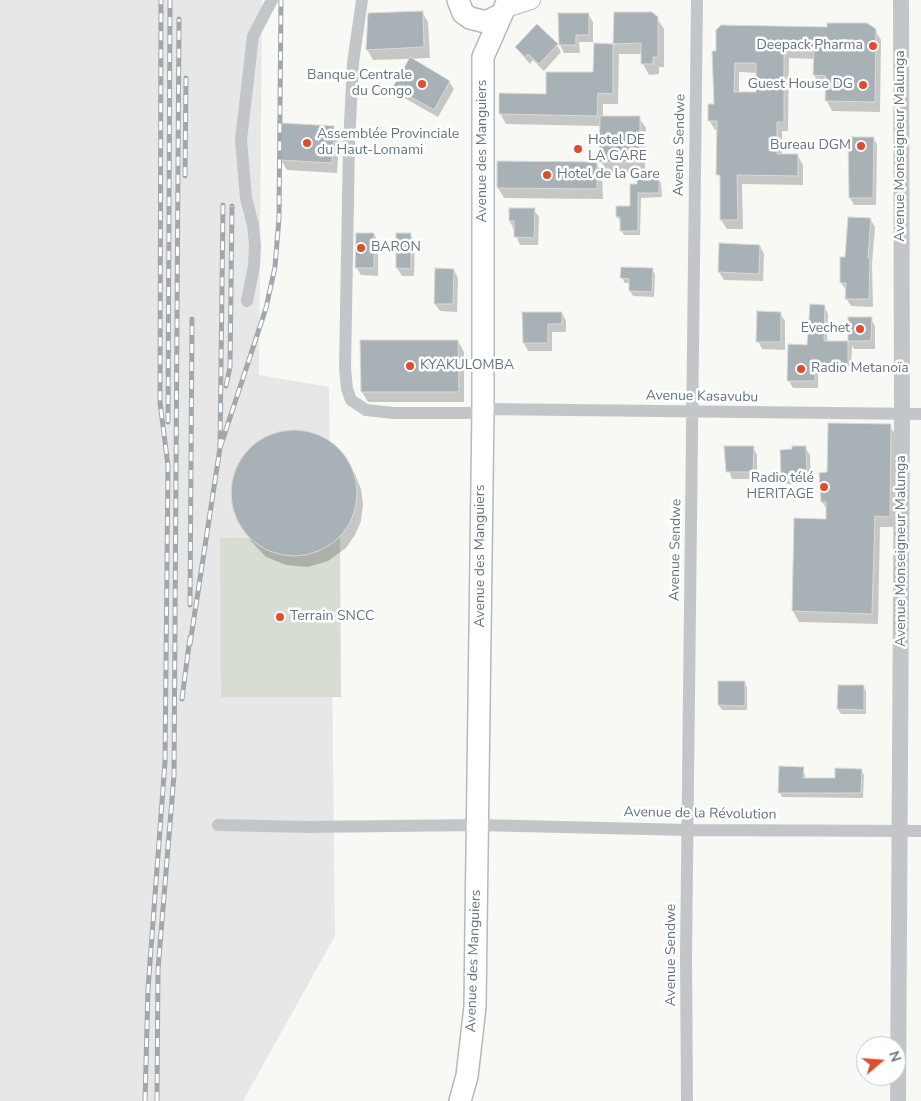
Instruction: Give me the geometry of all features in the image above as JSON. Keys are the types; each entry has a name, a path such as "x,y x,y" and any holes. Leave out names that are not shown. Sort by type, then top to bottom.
{"highway":[{"path":"458,0 463,13 470,18 486,22 505,7"},
{"name":"Avenue des Manguiers","path":"460,1101 467,1076 474,1008 483,411 483,57 505,7"},
{"path":"470,18 483,57"}],"main road":[{"path":"505,7 531,0"}],"street":[{"path":"247,301 254,266 255,244 253,225 246,198 241,140 253,36 272,0"},
{"name":"Avenue Kasavubu","path":"362,0 353,63 348,144 345,368 347,389 352,400 366,410 394,412 921,414"},
{"name":"Avenue Sendwe","path":"688,1101 686,955 697,0"},
{"name":"Avenue Monseigneur Malunga","path":"898,1101 902,414 901,0"},
{"name":"Avenue de la Révolution","path":"218,825 308,827 478,825 688,830 921,831"}],"shaded area":[{"path":"0,0 262,0 259,375 329,387 335,936 243,1101 0,1101"},
{"name":"Terrain SNCC","path":"340,537 341,697 221,697 220,538"}],"building":[{"path":"423,11 424,47 366,50 368,13"},
{"path":"614,12 652,12 658,17 658,57 653,57 653,64 641,64 641,43 613,44"},
{"path":"558,13 589,13 589,35 576,35 576,45 559,45"},
{"path":"827,23 867,23 876,29 875,102 825,101 826,76 813,75 814,49 784,48 784,122 777,122 777,154 798,154 798,176 737,175 738,220 720,220 720,175 716,175 717,121 708,121 708,104 714,104 712,51 716,51 716,30 721,25 827,27","holes":["735,63 756,63 756,92 734,92"]},
{"path":"537,24 558,44 539,64 528,54 525,57 515,47"},
{"path":"594,43 613,44 613,94 598,93 597,116 499,114 499,93 546,94 546,72 593,72"},
{"name":"Banque Centrale du Congo","path":"410,57 450,81 434,110 393,87"},
{"name":"Hotel de la Gare","path":"600,116 640,116 640,162 599,162"},
{"name":"Assemblée Provinciale du Haut-Lomami","path":"282,123 334,126 332,163 280,160"},
{"path":"848,137 874,137 873,198 849,198"},
{"name":"Hotel de la Gare","path":"497,161 597,162 597,189 497,188"},
{"path":"637,177 659,177 659,193 638,193 638,231 620,231 620,217 616,217 616,206 630,206 630,184 637,184"},
{"path":"509,208 535,208 534,238 514,237 514,221 509,221"},
{"path":"848,217 871,218 868,258 870,258 869,299 845,299 846,283 840,283 840,257 845,257"},
{"path":"356,233 374,233 374,268 355,268"},
{"path":"396,233 411,233 411,269 396,268"},
{"path":"719,243 760,245 759,274 718,272"},
{"path":"621,267 653,268 652,292 629,291 629,279 620,278"},
{"path":"435,268 454,269 453,304 434,304"},
{"path":"810,304 825,305 824,341 848,341 848,364 815,363 815,381 787,381 788,344 807,345"},
{"path":"757,311 781,312 781,342 756,342"},
{"path":"522,312 562,312 562,324 548,324 548,343 523,343"},
{"name":"Evechet","path":"848,317 872,317 871,341 848,341"},
{"name":"KYAKULOMBA","path":"360,340 458,340 459,392 361,392"},
{"path":"828,423 891,424 890,517 875,516 872,614 792,611 794,518 826,519 826,502 821,502 819,473 827,472"},
{"path":"294,430 318,434 339,448 353,469 357,493 353,517 339,538 318,552 294,556 270,552 249,538 235,517 231,493 235,469 249,448 270,434"},
{"path":"724,446 754,446 753,472 726,472"},
{"path":"792,446 806,446 807,476 781,477 780,450 792,449"},
{"path":"718,681 745,681 745,706 718,705"},
{"path":"838,685 864,685 864,710 837,709"},
{"path":"779,766 804,767 803,778 835,778 835,768 862,769 861,793 778,793"}],"railway":[{"path":"145,1101 148,989 165,762 168,466 160,402 161,0"},
{"path":"168,422 170,0"},
{"path":"220,448 266,308 275,267 279,218 281,0"},
{"path":"157,1101 158,969 174,775 179,19"},
{"path":"185,176 186,78"},
{"path":"190,644 220,448 223,205"},
{"path":"226,386 230,367 232,206"},
{"path":"190,605 192,319"},
{"path":"182,699 190,637"}],"place":[{"name":"Deepack Pharma","path":"873,46"},
{"name":"Banque Centrale du Congo","path":"422,84"},
{"name":"Guest House DG","path":"863,85"},
{"name":"Assemblée Provinciale du Haut-Lomami","path":"307,143"},
{"name":"Bureau DGM","path":"861,146"},
{"name":"Hotel DE LA GARE","path":"578,149"},
{"name":"Hotel de la Gare","path":"547,175"},
{"name":"BARON","path":"361,248"},
{"name":"Evechet","path":"860,329"},
{"name":"KYAKULOMBA","path":"410,366"},
{"name":"Radio Metanoïa","path":"801,369"},
{"name":"Radio télé HERITAGE","path":"824,487"},
{"name":"Terrain SNCC","path":"280,617"}]}
